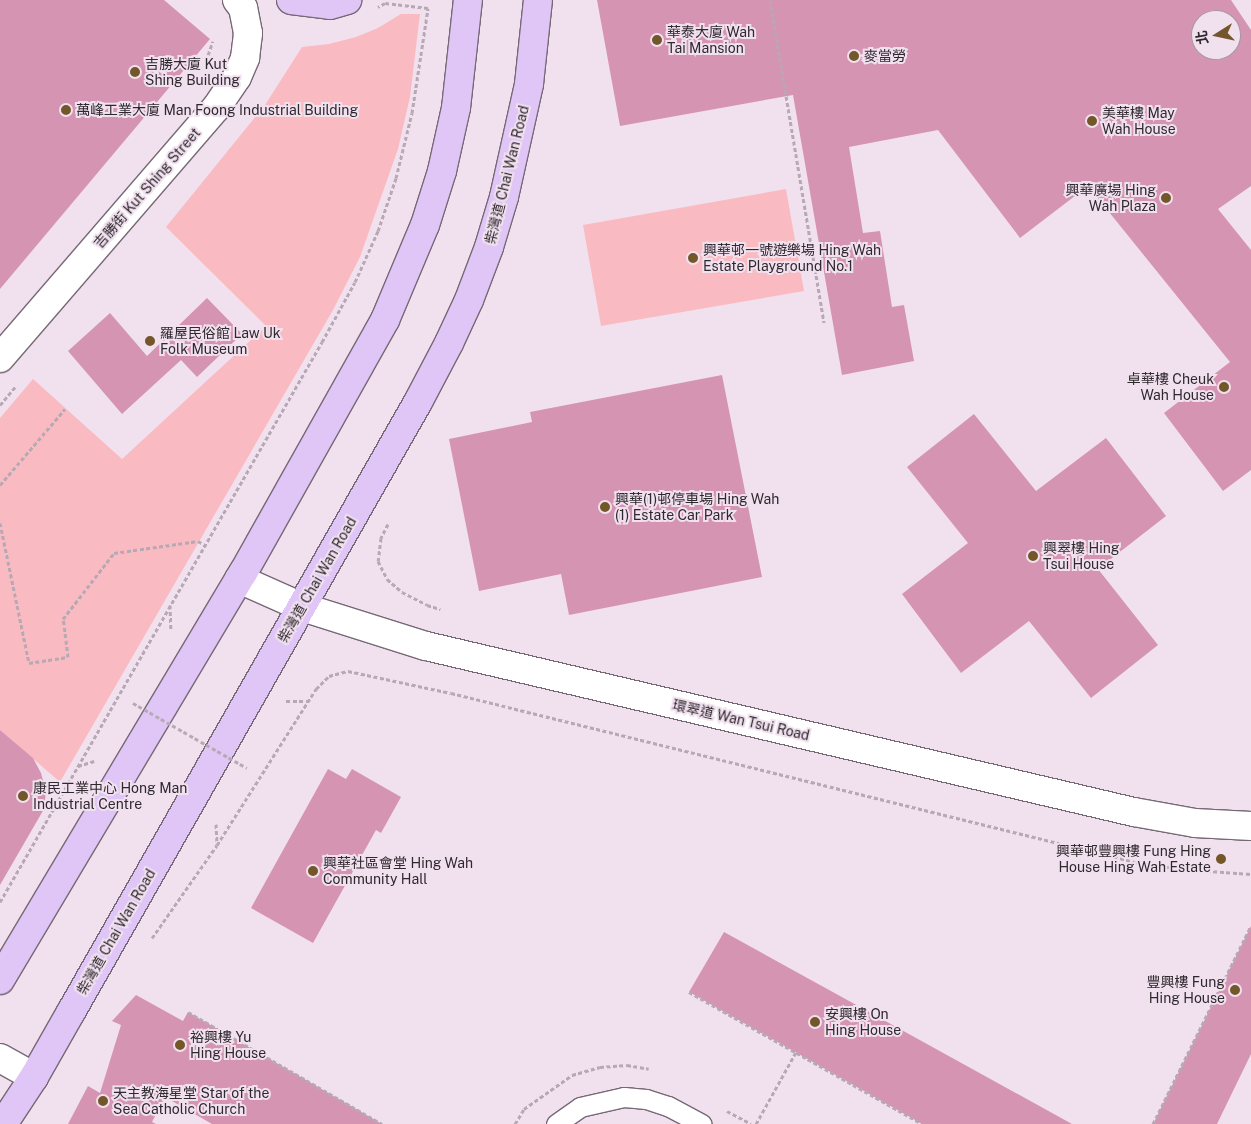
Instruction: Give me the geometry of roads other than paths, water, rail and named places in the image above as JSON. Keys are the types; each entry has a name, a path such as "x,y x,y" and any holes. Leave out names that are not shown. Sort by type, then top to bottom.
{"main road":[{"path":"291,0 330,5 347,0"},
{"path":"0,980 239,579 385,320 416,250 442,171 456,108 468,0"},
{"name":"柴灣道 Chai Wan Road","path":"3,1124 34,1077 418,402 469,300 489,247 517,146 529,84 538,0"}],"street":[{"name":"吉勝街 Kut Shing Street","path":"0,358 216,108 237,77 245,58 248,33 243,8 237,0"},
{"name":"環翠道 Wan Tsui Road","path":"239,579 302,607 426,646 1134,812 1195,823 1251,826"},
{"path":"0,1058 34,1077"}],"lane":[{"path":"556,1124 580,1107 624,1096 646,1099 668,1106 702,1124"}],"place":[{"name":"華泰大廈 Wah Tai Mansion","path":"657,40"},
{"name":"麥當勞","path":"854,56"},
{"name":"吉勝大廈 Kut Shing Building","path":"135,72"},
{"name":"萬峰工業大廈 Man Foong Industrial Building","path":"66,110"},
{"name":"美華樓 May Wah House","path":"1092,121"},
{"name":"興華廣場 Hing Wah Plaza","path":"1166,198"},
{"name":"興華邨一號遊樂場 Hing Wah Estate Playground No.1","path":"693,258"},
{"name":"羅屋民俗館 Law Uk Folk Museum","path":"150,341"},
{"name":"卓華樓 Cheuk Wah House","path":"1224,387"},
{"name":"興華(1)邨停車場 Hing Wah (1) Estate Car Park","path":"605,507"},
{"name":"興翠樓 Hing Tsui House","path":"1033,556"},
{"name":"康民工業中心 Hong Man Industrial Centre","path":"23,796"},
{"name":"興華邨豐興樓 Fung Hing House Hing Wah Estate","path":"1221,859"},
{"name":"興華社區會堂 Hing Wah Community Hall","path":"313,871"},
{"name":"豐興樓 Fung Hing House","path":"1235,990"},
{"name":"安興樓 On Hing House","path":"815,1022"},
{"name":"裕興樓 Yu Hing House","path":"180,1045"},
{"name":"天主教海星堂 Star of the Sea Catholic Church","path":"103,1101"}]}
